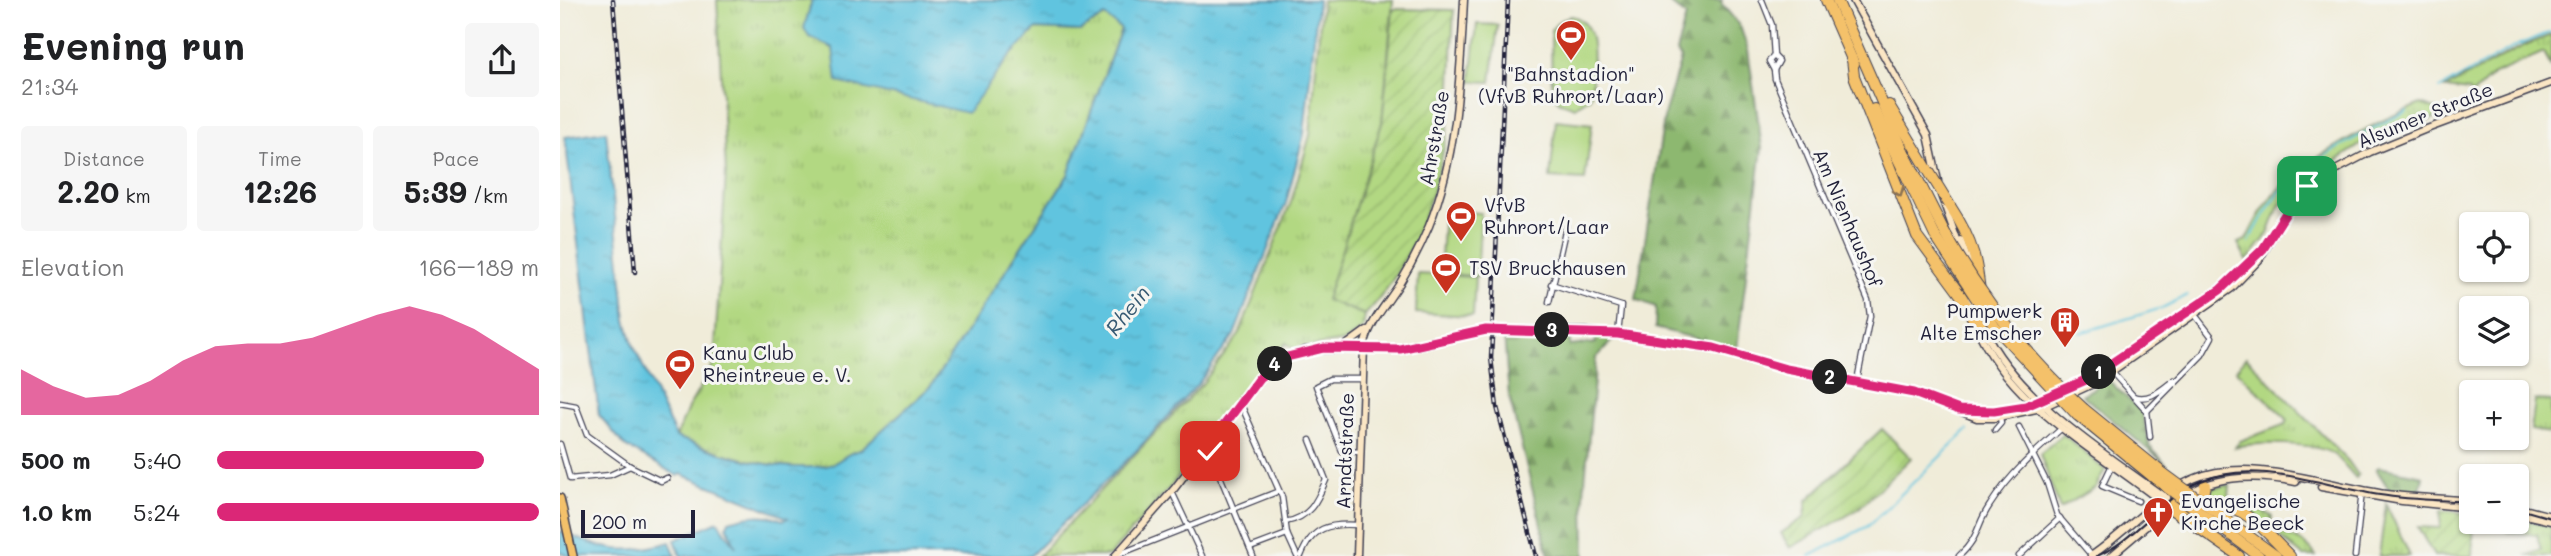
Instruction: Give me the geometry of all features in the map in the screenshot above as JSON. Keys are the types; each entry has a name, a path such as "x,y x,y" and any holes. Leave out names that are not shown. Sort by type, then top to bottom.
{"highway":[{"path":"1826,0 1852,59 1939,233 2012,333 2080,412 2156,474 2224,524 2276,556"},
{"path":"1837,0 1939,233"},
{"path":"1852,59 1854,76 1917,236 1962,297 1980,328"},
{"path":"1865,65 1967,233 1976,255 1980,328"},
{"path":"2205,485 2203,495 2211,505"},
{"path":"2167,502 2186,508 2211,505 2232,507 2243,513 2290,556"},
{"path":"2167,502 2239,556"},
{"path":"2224,524 2259,556"}],"main road":[{"path":"560,498 571,556"},
{"path":"560,519 571,556"}],"street":[{"name":"Ahrstraße","path":"1364,347 1371,326 1401,282 1426,233 1443,187 1454,130 1464,0"},
{"name":"Am Nienhaushof","path":"1762,0 1772,25 1774,56 1779,64 1774,70 1868,300 1870,316 1857,381"},
{"path":"1853,0 1928,135 1946,215 1968,255 1980,328 1992,353 2019,388 2042,405"},
{"name":"Alsumer Straße","path":"2042,405 2060,401 2195,315 2232,288 2259,260 2291,205 2313,182 2370,152 2551,83"},
{"path":"1549,302 1567,222"},
{"name":"Alsumer Straße","path":"2042,405 2109,369 2211,298 2263,249"},
{"path":"1551,284 1621,306 1618,334"},
{"path":"2147,411 2186,372 2212,337 2195,315"},
{"path":"1341,348 1354,342 1371,326"},
{"path":"1116,555 1172,492 1259,378 1278,362 1305,350 1364,347 1400,349 1486,330 1618,334 1714,348 1786,369 1929,397 1977,418 2000,417 2042,405"},
{"name":"Arndtstraße","path":"1357,556 1364,347"},
{"path":"1992,353 2063,424 2112,465 2167,502"},
{"path":"2109,369 2147,411 2150,437"},
{"path":"2132,396 2141,399 2155,394 2186,372"},
{"path":"1361,452 1342,451 1316,386 1329,379 1363,379"},
{"path":"2015,408 2021,402 2019,388"},
{"path":"2060,401 2063,424 2167,502"},
{"path":"560,403 576,406 587,435 630,466 661,481 667,478"},
{"path":"1239,405 1279,491 1287,534 1299,556 1317,530 1334,524 1358,525"},
{"path":"1959,410 1975,412 2042,405"},
{"path":"1995,430 2001,423 2000,417"},
{"path":"1959,556 1976,538 1993,500 2063,424"},
{"path":"2019,427 2047,483 2060,518 2092,556 2120,537 2147,513 2205,485 2227,480 2268,479 2459,506"},
{"path":"1285,522 1299,520 1316,503 1326,480 1310,440"},
{"path":"560,444 570,479 610,475 630,466"},
{"path":"1208,447 1253,556"},
{"path":"2112,465 2102,486 2138,501"},
{"path":"2113,555 2191,480 2233,468 2362,493"},
{"path":"1116,555 1279,491"},
{"path":"2147,491 2147,513"},
{"path":"1172,492 1202,556"},
{"path":"2355,556 2362,493"},
{"path":"2387,497 2459,500"},
{"path":"2529,511 2551,518"},
{"path":"2529,515 2551,518"},
{"path":"2019,556 2060,518"},
{"path":"1250,548 1287,534"}],"green space":[{"path":"717,0 812,0 804,28 809,37 833,48 1010,56 1036,29 1080,31 1105,16 1121,28 1068,175 931,386 860,450 826,466 787,467 768,464 731,456 676,437 688,408 714,364 726,173"},
{"path":"1322,0 1393,0 1382,123 1327,300 1365,315 1363,328 1346,341 1294,349 1286,343 1172,485 1109,556 1038,556 1202,384 1239,335 1291,202 1310,135"},
{"path":"1722,0 1721,3 1740,26 1748,50 1762,148 1737,349 1655,328 1656,307 1636,299 1665,112 1681,58 1676,52 1686,16 1668,2"},
{"path":"1393,9 1454,10 1449,116 1439,170 1415,237 1393,279 1365,315 1326,300 1382,123"},
{"name":"\"Bahnstadion\" (VfvB Ruhrort/Laar)","path":"1571,16 1587,26 1591,36 1593,59 1592,92 1589,98 1575,107 1560,102 1552,94 1551,30 1559,21"},
{"path":"1477,24 1498,25 1491,82 1471,81"},
{"path":"2551,35 2551,67 2544,52 2494,74 2472,95 2469,91 2445,88 2523,46"},
{"path":"2421,104 2440,111 2440,115 2426,122 2404,124 2372,137 2298,187 2279,206 2268,234 2247,261 2238,243 2246,240 2268,202 2291,178 2345,141"},
{"path":"1556,120 1592,124 1585,180 1550,178"},
{"name":"VfvB Ruhrort/Laar","path":"1444,211 1481,213 1477,276 1440,274"},
{"name":"TSV Bruckhausen","path":"1418,274 1475,277 1473,316 1416,313"},
{"path":"1570,334 1570,346 1596,343 1595,335 1616,337 1596,358 1584,493 1585,556 1549,556 1509,396 1504,335"},
{"path":"2246,357 2348,461 2358,475 2356,478 2336,456 2324,450 2285,444 2235,447 2240,441 2286,424 2288,420 2236,370"},
{"path":"2108,380 2142,412 2150,447 2167,465 2082,395"},
{"path":"2535,400 2551,401 2551,433 2531,430"},
{"path":"1882,429 1911,458 1857,510 1790,548 1781,533 1805,517 1807,500"},
{"path":"2063,434 2105,470 2096,487 2060,509 2040,454"},
{"path":"2379,467 2423,476 2420,490 2389,489 2376,469"},
{"path":"2230,485 2229,497 2272,516 2271,525 2305,544 2316,556 2303,556 2242,507 2209,495 2211,488"},
{"path":"2386,504 2410,556 2379,556"},
{"path":"2441,510 2459,512 2459,534 2473,534 2472,556 2434,556 2418,527 2440,528"},
{"path":"2529,521 2551,527 2551,556 2526,556 2541,550 2537,535 2527,534"}],"water":[{"name":"Rhein","path":"812,0 1318,0 1304,134 1286,203 1234,335 1198,384 1136,451 1030,556 681,556 675,540 718,521 736,547 727,526 729,521 756,516 783,520 788,518 681,474 678,476 625,446 599,415 565,137 606,131 626,320 633,345 676,437 750,461 788,467 826,466 860,450 931,386 1068,175 1121,29 1105,16 1080,31 1036,29 1010,56 967,113 837,82 833,48 809,37 804,28"},
{"path":"560,531 589,543 614,549 640,549 670,542 676,556 569,556 560,552"}],"waterway":[{"path":"2439,89 2518,45 2551,32"},
{"path":"2249,242 2280,192 2307,168 2407,111"},
{"path":"2080,333 2162,308 2188,295"},
{"path":"1810,556 1868,526 1968,430"}],"tram line":[{"path":"2097,556 2124,540 2186,488 2222,475 2267,473 2391,497 2459,501"},
{"path":"2529,512 2551,518"}],"railway":[{"path":"613,0 635,272"},
{"path":"1508,0 1491,358 1497,407 1536,556"}],"place":[{"name":"\"Bahnstadion\" (VfvB Ruhrort/Laar)","path":"1571,62"},
{"name":"VfvB Ruhrort/Laar","path":"1461,243"},
{"name":"TSV Bruckhausen","path":"1446,295"},
{"name":"Pumpwerk Alte Emscher","path":"2065,349"},
{"name":"Kanu Club Rheintreue e. V.","path":"680,391"},
{"name":"Evangelische Kirche Beeck","path":"2158,539"}],"route":[{"path":"1210,451 1208,447 1259,378 1267,369 1287,357 1305,350 1324,348 1400,349 1486,330 1618,334 1714,348 1786,369 1914,393 1959,410 1994,411 2026,406 2052,397 2088,379 2202,304 2237,277 2263,249 2291,205 2307,186"}]}
